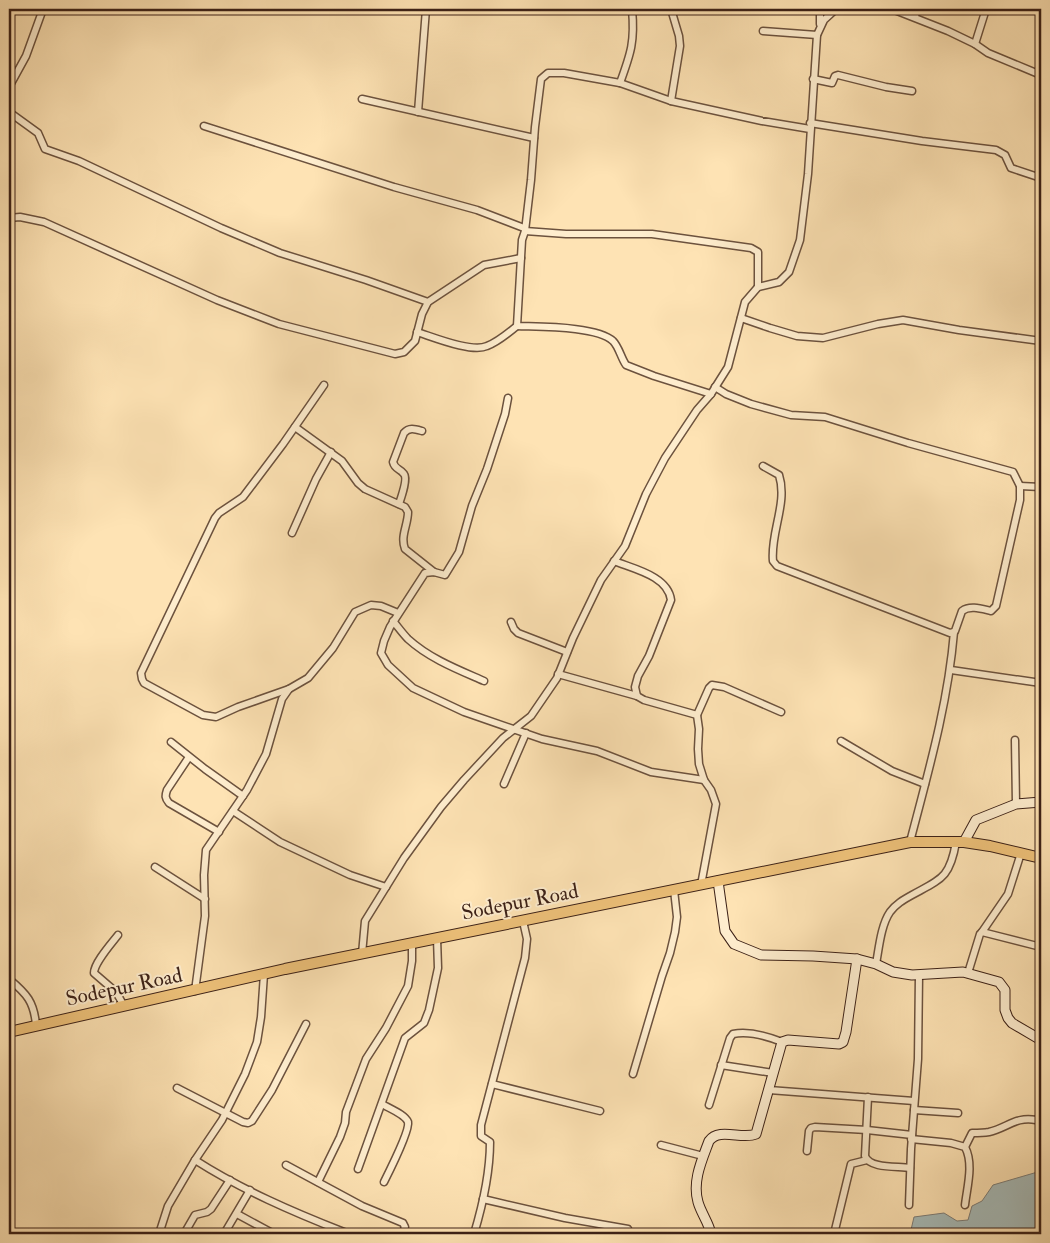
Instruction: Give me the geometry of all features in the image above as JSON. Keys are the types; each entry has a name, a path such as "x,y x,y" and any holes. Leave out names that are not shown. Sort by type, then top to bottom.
{"main road":[{"name":"Sodepur Road","path":"9,1032 264,974 910,842 960,842 1041,858"}],"street":[{"path":"9,88 26,56 43,9"},
{"path":"418,112 426,9"},
{"path":"620,83 631,53 634,26 632,9"},
{"path":"671,9 680,36 680,46 671,101"},
{"path":"820,9 820,28"},
{"path":"362,954 365,921 404,858 441,807 503,738 516,730 531,716 558,674 601,580 625,546 646,494 665,458 697,410 716,387 728,367 745,302 758,287 779,282 789,272 800,240 808,174 817,35 824,20 836,9"},
{"path":"892,9 915,16 975,44 988,53 1041,75"},
{"path":"915,16 917,9"},
{"path":"975,44 986,9"},
{"path":"763,31 817,35"},
{"path":"518,326 522,240 531,180 534,138 541,79 548,73 564,73 620,83 671,101 762,121 996,150 1004,155 1011,168 1041,178"},
{"path":"813,79 832,84 835,76 838,76 912,91"},
{"path":"362,99 534,138"},
{"path":"9,112 38,133 45,149 79,161 280,253 428,302"},
{"path":"204,126 394,187 477,210 524,230 566,234 652,234 751,248 758,252 758,287"},
{"path":"9,218 20,217 44,222 217,300 280,324 395,354 404,352 415,340 422,314 428,302 484,265 521,258"},
{"path":"741,318 797,336 823,338 878,324 903,320 959,330 1041,340"},
{"path":"417,332 458,345 483,347 518,326 566,328 607,337 615,343 626,365 711,394"},
{"path":"324,384 295,427 242,497 215,518 141,674 142,679 144,683 203,715 216,717 289,689 308,678 333,648 355,612 371,605 381,606 398,613"},
{"path":"716,387 726,394 751,404 791,414 825,418 998,467 1013,472 1020,486 1020,500 996,606 991,611 963,609 954,632 951,670 944,708 910,842"},
{"path":"508,398 505,414 487,469 472,506 459,552 445,575 434,572 425,573 398,613 384,640 382,653 388,665 413,688 464,712 561,744 597,750 651,772 704,780"},
{"path":"295,427 342,461 358,483 365,489 399,504 408,512 402,544 404,549 434,572"},
{"path":"399,504 406,477 404,473 396,470 394,466 395,454 407,430 422,430"},
{"path":"292,533 316,479 331,452"},
{"path":"763,466 779,475 782,484 772,550 772,561 777,566 887,609 954,632"},
{"path":"1020,486 1041,487"},
{"path":"614,561 645,573 664,584 670,594 671,600 649,656 638,676 635,687 637,696"},
{"path":"393,621 409,639 445,664 484,682"},
{"path":"511,622 514,629 518,632 567,652"},
{"path":"951,670 1041,683"},
{"path":"558,674 637,696 644,700 697,716"},
{"path":"701,885 716,804 711,790 704,780 699,764 698,749 700,729 697,716 709,688 716,685 724,687 781,712"},
{"path":"196,991 205,916 206,850 243,796 266,754 282,699 289,689"},
{"path":"504,784 526,733"},
{"path":"1015,740 1016,804"},
{"path":"841,741 892,772 925,784"},
{"path":"171,742 243,796"},
{"path":"189,757 167,790 166,800 168,803 218,832"},
{"path":"876,964 889,913 900,902 943,878 949,869 960,842 976,820 1016,804 1041,802"},
{"path":"233,810 280,842 350,876 386,887"},
{"path":"968,973 980,934 1008,894 1021,853"},
{"path":"154,867 205,899"},
{"path":"718,881 725,931 734,944 761,955 813,956 856,960 876,964 893,972 918,974 963,972 999,982 1005,990 1005,1010 1008,1018 1012,1023 1041,1040"},
{"path":"633,1074 674,939 677,917 674,890"},
{"path":"477,1234 487,1179 490,1142 481,1136 481,1125 525,958 527,940 523,921"},
{"path":"982,932 1041,947"},
{"path":"118,935 94,969 94,973 116,992 124,1006"},
{"path":"358,1169 405,1038 424,1023 429,1010 438,968 437,938"},
{"path":"318,1182 340,1137 345,1123 346,1112 366,1059 386,1028 408,986 412,961 412,944"},
{"path":"708,1105 730,1038 733,1034 753,1034 782,1042 788,1040 839,1044 843,1042 856,960"},
{"path":"158,1234 168,1206 226,1113 245,1074 257,1042 262,1017 264,974"},
{"path":"909,1205 918,1059 918,974"},
{"path":"9,979 22,989 34,1008 36,1025"},
{"path":"177,1088 243,1122 252,1121 272,1090 306,1024"},
{"path":"711,1234 698,1201 696,1188 697,1176 703,1156 711,1137 721,1134 748,1136 756,1134 782,1042"},
{"path":"721,1065 773,1073"},
{"path":"492,1084 600,1111"},
{"path":"769,1090 914,1100"},
{"path":"868,1097 865,1156 867,1160 873,1164 910,1168"},
{"path":"382,1104 408,1122 405,1134 384,1182"},
{"path":"914,1110 958,1113"},
{"path":"965,1147 972,1134 990,1132 1020,1119 1036,1120 1041,1116"},
{"path":"806,1152 811,1128 815,1127 866,1130 951,1143 965,1147 968,1152 969,1171 965,1205"},
{"path":"661,1145 703,1156"},
{"path":"195,1160 286,1209 346,1234"},
{"path":"834,1234 851,1164 867,1160"},
{"path":"286,1165 362,1206 403,1223 402,1234"},
{"path":"184,1234 195,1215 207,1212 211,1208 230,1180"},
{"path":"224,1234 250,1190"},
{"path":"483,1199 565,1218 628,1229"},
{"path":"237,1214 274,1234"}],"shaded area":[{"path":"1041,1171 1041,1234 910,1234 914,1217 944,1213 957,1221 968,1220 972,1206 982,1201 993,1185"}]}
